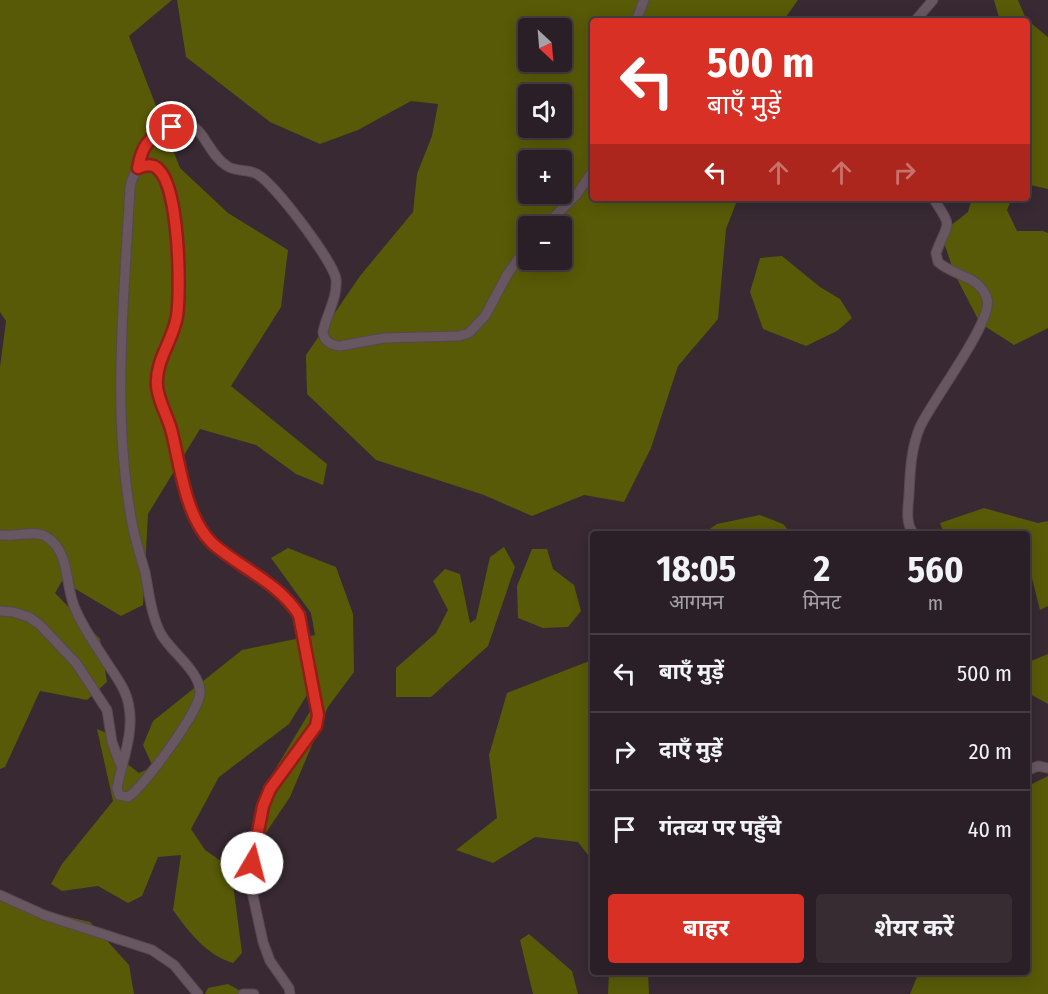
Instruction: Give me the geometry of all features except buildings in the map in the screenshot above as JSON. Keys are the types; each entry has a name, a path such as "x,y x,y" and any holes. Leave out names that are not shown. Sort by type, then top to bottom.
{"street":[{"path":"637,18 644,0"},
{"path":"918,18 933,0"},
{"path":"0,535 12,537 39,533 47,537 64,560 75,608 118,678 129,704 129,731 117,789 119,795 128,797 142,784 169,749 198,704 200,693 200,686 194,674 173,651 158,628 133,526 124,461 119,390 120,343 124,315 130,188 133,174 138,168 141,151 149,140 165,129 185,124 196,128 226,166 253,172 264,179 278,194 335,275 336,290 323,332 324,337 332,345 340,346 399,337 459,336 469,333 485,316 518,259"},
{"path":"138,168 150,165 160,170 167,183 174,208 178,243 177,318 159,361 157,383 190,505 210,541 260,577 294,606 303,629 318,720 313,732 270,789 263,806 256,838 251,887 267,952 275,969 289,988 290,994"},
{"path":"556,216 578,195 590,175"},
{"path":"912,531 909,525 908,512 911,464 920,428 985,317 989,306 982,288 966,276 941,264 936,258 949,223 935,201"},
{"path":"0,611 30,617 76,663 109,715 111,742 121,766"},
{"path":"1030,769 1038,766 1048,768"},
{"path":"0,896 44,915 152,950 174,965 198,994"},
{"path":"243,994 254,994"}],"shaded area":[{"path":"0,0 172,0 129,36 180,168 228,213 288,250 281,307 231,386 327,464 323,485 296,474 256,445 200,429 148,514 143,605 121,616 62,581 55,593 100,639 107,682 87,700 40,691 5,767 0,769 0,367 6,321 0,312"},
{"path":"177,0 798,0 785,18 590,18 590,201 737,201 726,229 718,319 678,366 651,448 624,502 584,495 532,516 484,495 376,460 307,394 306,355 360,276 413,212 417,174 432,136 438,104 411,101 358,130 320,144 270,122 186,57"},
{"path":"994,0 1018,0 1026,18 999,18"},
{"path":"1030,22 1048,37 1048,189 1030,185"},
{"path":"971,201 1011,201 1007,210 1017,231 1048,233 1048,328 1014,345 980,323 954,273 941,233 968,212"},
{"path":"782,256 820,287 840,299 852,318 837,331 806,346 763,329 750,292 760,258"},
{"path":"984,508 1038,523 1048,521 1048,606 1040,610 1030,577 1030,531 943,531 940,523"},
{"path":"760,515 783,524 789,531 706,531 717,524"},
{"path":"504,547 515,567 488,646 431,697 396,697 396,668 436,633 448,610 433,581 445,569 460,574 470,623 476,619 490,557"},
{"path":"288,548 336,567 353,614 354,672 328,707 290,797 259,843 250,834 273,773 318,698 307,695 289,724 219,777 191,829 205,850 231,868 242,953 233,963 206,949 173,910 181,855 158,857 142,896 128,903 98,886 62,891 51,884 62,864 113,801 97,729 109,734 121,759 139,773 153,767 143,745 153,721 242,650 315,635 311,613 271,558"},
{"path":"532,549 547,549 553,569 574,585 581,611 568,627 543,628 518,618 517,586"},
{"path":"1048,654 1048,704 1030,694 1030,661"},
{"path":"590,661 590,857 578,842 535,837 493,863 456,850 497,818 489,755 507,693"},
{"path":"1048,776 1048,994 910,994 918,975 1030,975 1030,785"},
{"path":"0,901 90,922 129,965 134,994 0,994"},
{"path":"529,934 572,971 578,994 533,994 520,940"},
{"path":"609,975 648,975 649,994 608,994"},
{"path":"228,984 246,994 205,994 208,988"}],"route":[{"path":"172,127 158,133 144,145 138,168 154,166 164,176 174,208 178,243 177,318 159,361 158,390 171,429 190,505 203,532 221,550 270,584 294,606 299,615 318,715 316,726 310,736 270,789 263,806 252,863"}]}
